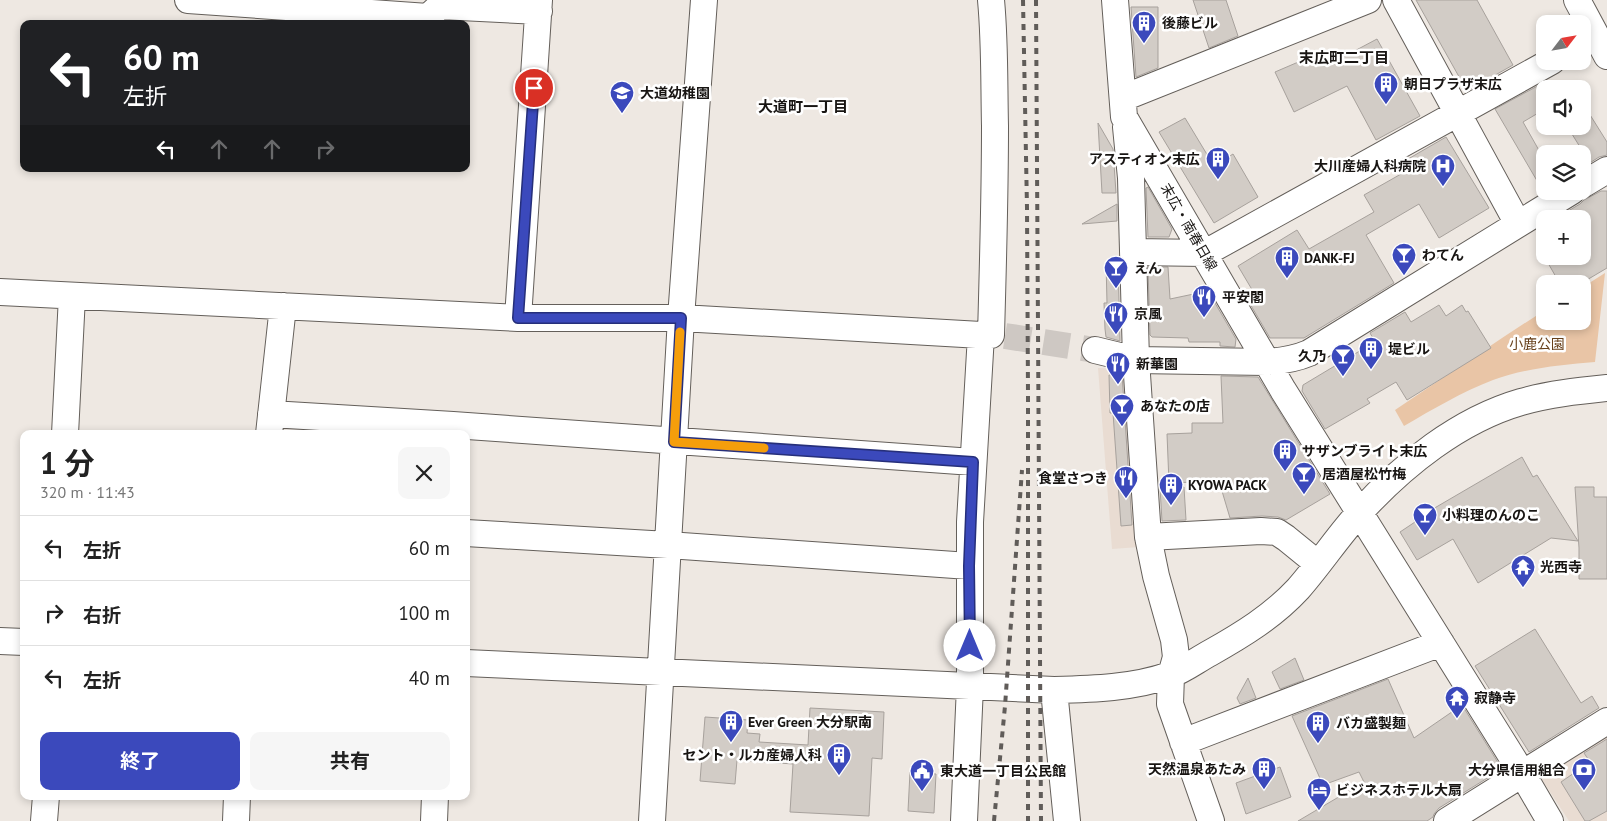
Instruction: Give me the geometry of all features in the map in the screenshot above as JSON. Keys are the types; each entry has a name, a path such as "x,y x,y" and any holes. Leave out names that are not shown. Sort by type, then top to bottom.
{"street":[{"path":"188,0 428,17 440,6 539,6 518,318"},
{"path":"652,821 681,318 704,0"},
{"path":"964,821 970,686 969,566 973,462 992,335 995,148 994,40 991,0"},
{"name":"末広・南春日線","path":"1115,0 1124,107 1266,362 1550,821"},
{"path":"1211,821 1170,704 1171,675 1176,657 1174,640 1156,576 1148,536 1136,360 1132,178 1124,107 1368,0"},
{"path":"1396,0 1518,224"},
{"path":"1577,0 1595,46"},
{"path":"1134,252 1205,253 1536,70"},
{"path":"1591,180 1607,170"},
{"path":"1095,350 1136,360 1266,362 1284,361 1309,353 1557,200"},
{"path":"0,292 518,318 681,318 992,335"},
{"path":"66,430 72,296"},
{"path":"283,306 270,424 469,430"},
{"path":"470,663 1054,690 1111,688 1171,675 1268,618 1299,588 1359,513 1408,465 1450,435 1473,422 1522,402 1574,391 1607,388"},
{"path":"470,430 973,462"},
{"path":"1148,536 1276,532 1318,564"},
{"path":"470,534 668,545 969,566"},
{"path":"0,641 20,642"},
{"path":"1183,742 1441,643"},
{"path":"1054,690 1067,821"},
{"path":"1447,821 1607,721"},
{"path":"44,821 46,800"},
{"path":"236,821 237,800"},
{"path":"434,821 435,800"}],"shaded area":[{"path":"1098,368 1124,369 1139,547 1112,549"},
{"path":"1607,730 1607,821 1569,821 1539,775"}],"green space":[{"name":"小鹿公園","path":"1605,273 1595,362 1531,370 1493,380 1459,395 1404,426 1395,410 1536,316 1536,330 1591,330 1591,282"}],"building":[{"path":"1193,0 1226,0 1238,36 1209,48"},
{"path":"1416,0 1477,0 1513,65 1467,91"},
{"name":"後藤ビル","path":"1131,7 1158,7 1158,68 1136,77"},
{"path":"1377,39 1420,116 1376,140 1347,86 1294,112 1275,72 1324,51 1330,64"},
{"path":"1536,87 1536,114 1523,122 1536,145 1536,179 1495,109"},
{"path":"1591,116 1607,142 1607,155 1591,162 1591,145 1579,145 1573,135 1591,135"},
{"name":"アスティオン末広","path":"1185,118 1214,166 1233,154 1258,197 1214,223 1159,132"},
{"path":"1098,123 1113,149 1116,193 1102,193"},
{"path":"1446,137 1489,208 1439,238 1419,204 1366,235 1394,283 1304,338 1270,338 1246,297 1254,293 1238,266 1297,230 1309,249 1374,212 1364,195 1401,174 1396,166"},
{"path":"1148,187 1172,229 1169,237 1148,237 1146,188"},
{"path":"1601,191 1607,191 1607,268 1591,277 1591,275 1555,275 1549,265 1591,265 1591,210 1570,210 1584,200 1591,200 1591,196"},
{"path":"1117,204 1117,221 1082,224"},
{"path":"1118,261 1120,341 1106,337 1104,303 1107,303 1106,262"},
{"path":"1148,267 1168,267 1170,299 1208,291 1236,339 1235,347 1220,346 1220,342 1189,342 1188,338 1152,337 1150,335"},
{"path":"1439,305 1446,316 1462,305 1466,312 1468,311 1491,348 1407,400 1396,382 1367,399 1370,403 1325,429 1302,391 1303,385 1373,343 1374,340 1370,333 1405,312 1411,322"},
{"path":"1122,374 1132,525 1121,526 1113,413 1110,413 1109,375"},
{"path":"1221,376 1258,377 1330,494 1286,520 1278,517 1262,516 1230,518 1219,481 1169,483 1167,434 1192,433 1192,423 1223,423"},
{"path":"1522,457 1533,477 1537,475 1578,541 1551,538 1478,583 1453,539 1417,560 1400,532 1415,522 1414,520"},
{"name":"KYOWA PACK","path":"1184,487 1186,520 1162,521 1160,488"},
{"path":"1575,487 1594,487 1594,497 1607,497 1607,579 1579,579"},
{"path":"1535,629 1581,703 1592,696 1599,708 1529,752 1475,666"},
{"path":"1295,658 1304,680 1280,689 1272,672"},
{"path":"1248,678 1256,698 1240,704 1237,698"},
{"path":"1388,679 1414,738 1462,705 1502,769 1439,808 1433,817 1427,821 1298,821 1364,782 1359,772 1323,785 1292,716"},
{"name":"セント・ルカ産婦人科","path":"810,708 884,712 882,759 872,758 869,816 790,812 793,764 737,760 735,784 700,781 705,717 748,720 747,733 760,734 759,742 808,745"},
{"name":"大分県信用組合","path":"1607,739 1607,811 1589,821 1585,821 1561,782 1590,762 1584,753"},
{"name":"天然温泉あたみ","path":"1280,767 1291,797 1246,814 1236,783"},
{"name":"東大道一丁目公民館","path":"910,772 936,774 934,813 908,811"}],"tunnel":[{"path":"1005,336 1095,350"}],"railway":[{"path":"1023,0 1027,208 1028,821"},
{"path":"1036,0 1041,821"},
{"path":"994,821 1005,706 1022,470"}],"slow traffic":[{"path":"680,332 674,442 764,448"}],"place":[{"name":"後藤ビル","path":"1144,44"},
{"name":"朝日プラザ末広","path":"1386,105"},
{"name":"大道幼稚園","path":"622,114"},
{"name":"アスティオン末広","path":"1218,180"},
{"name":"大川産婦人科病院","path":"1443,187"},
{"name":"わてん","path":"1404,276"},
{"name":"DANK-FJ","path":"1287,279"},
{"name":"えん","path":"1116,289"},
{"name":"平安閣","path":"1204,318"},
{"name":"京風","path":"1116,335"},
{"name":"堤ビル","path":"1371,370"},
{"name":"久乃","path":"1343,377"},
{"name":"新華園","path":"1118,385"},
{"name":"あなたの店","path":"1122,427"},
{"name":"サザンブライト末広","path":"1285,472"},
{"name":"居酒屋松竹梅","path":"1304,495"},
{"name":"食堂さつき","path":"1126,499"},
{"name":"KYOWA PACK","path":"1171,506"},
{"name":"小料理のんのこ","path":"1425,536"},
{"name":"光西寺","path":"1523,588"},
{"name":"寂静寺","path":"1457,719"},
{"name":"Ever Green 大分駅南","path":"731,743"},
{"name":"バカ盛製麺","path":"1318,744"},
{"name":"セント・ルカ産婦人科","path":"839,776"},
{"name":"天然温泉あたみ","path":"1264,790"},
{"name":"大分県信用組合","path":"1584,791"},
{"name":"東大道一丁目公民館","path":"922,792"},
{"name":"ビジネスホテル大扇","path":"1319,811"}],"district":[{"name":"末広町二丁目","path":"1344,58"},
{"name":"大道町一丁目","path":"803,107"}],"route":[{"path":"534,88 518,318 681,318 674,442 973,462 969,566 970,646"}]}
